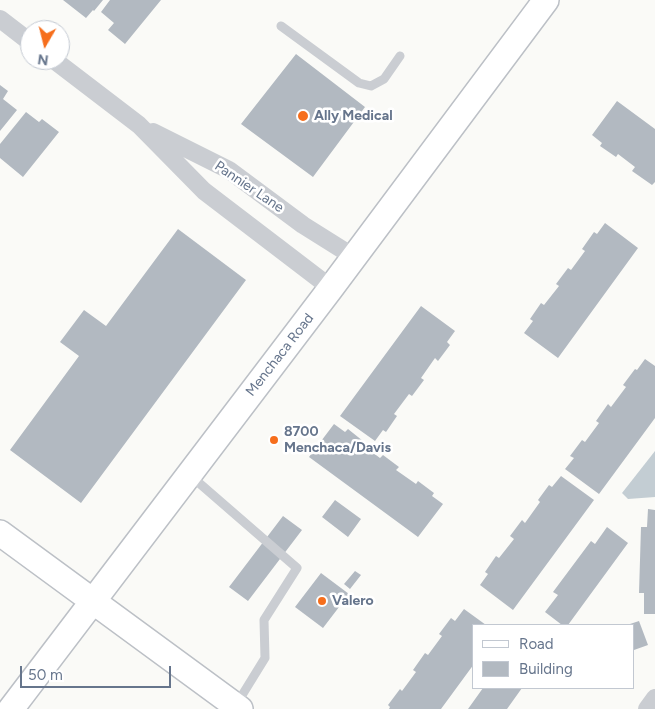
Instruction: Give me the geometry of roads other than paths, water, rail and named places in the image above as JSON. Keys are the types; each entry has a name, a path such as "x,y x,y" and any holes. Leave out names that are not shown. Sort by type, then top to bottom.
{"main road":[{"name":"Menchaca Road","path":"11,709 331,288 546,0"},
{"path":"0,533 236,708"}],"street":[{"path":"0,19 20,34"},
{"name":"Pannier Lane","path":"67,70 139,125 204,191 331,288"},
{"name":"Pannier Lane","path":"139,125 229,170 303,225 354,257"},
{"path":"647,709 655,698"}],"lane":[{"path":"281,26 359,83 371,86 384,79 400,56"},
{"path":"189,474 296,568 264,620 265,658 236,708"}],"place":[{"name":"Ally Medical","path":"303,116"},
{"name":"8700 Menchaca/Davis","path":"274,440"},
{"name":"Valero","path":"322,601"}]}
